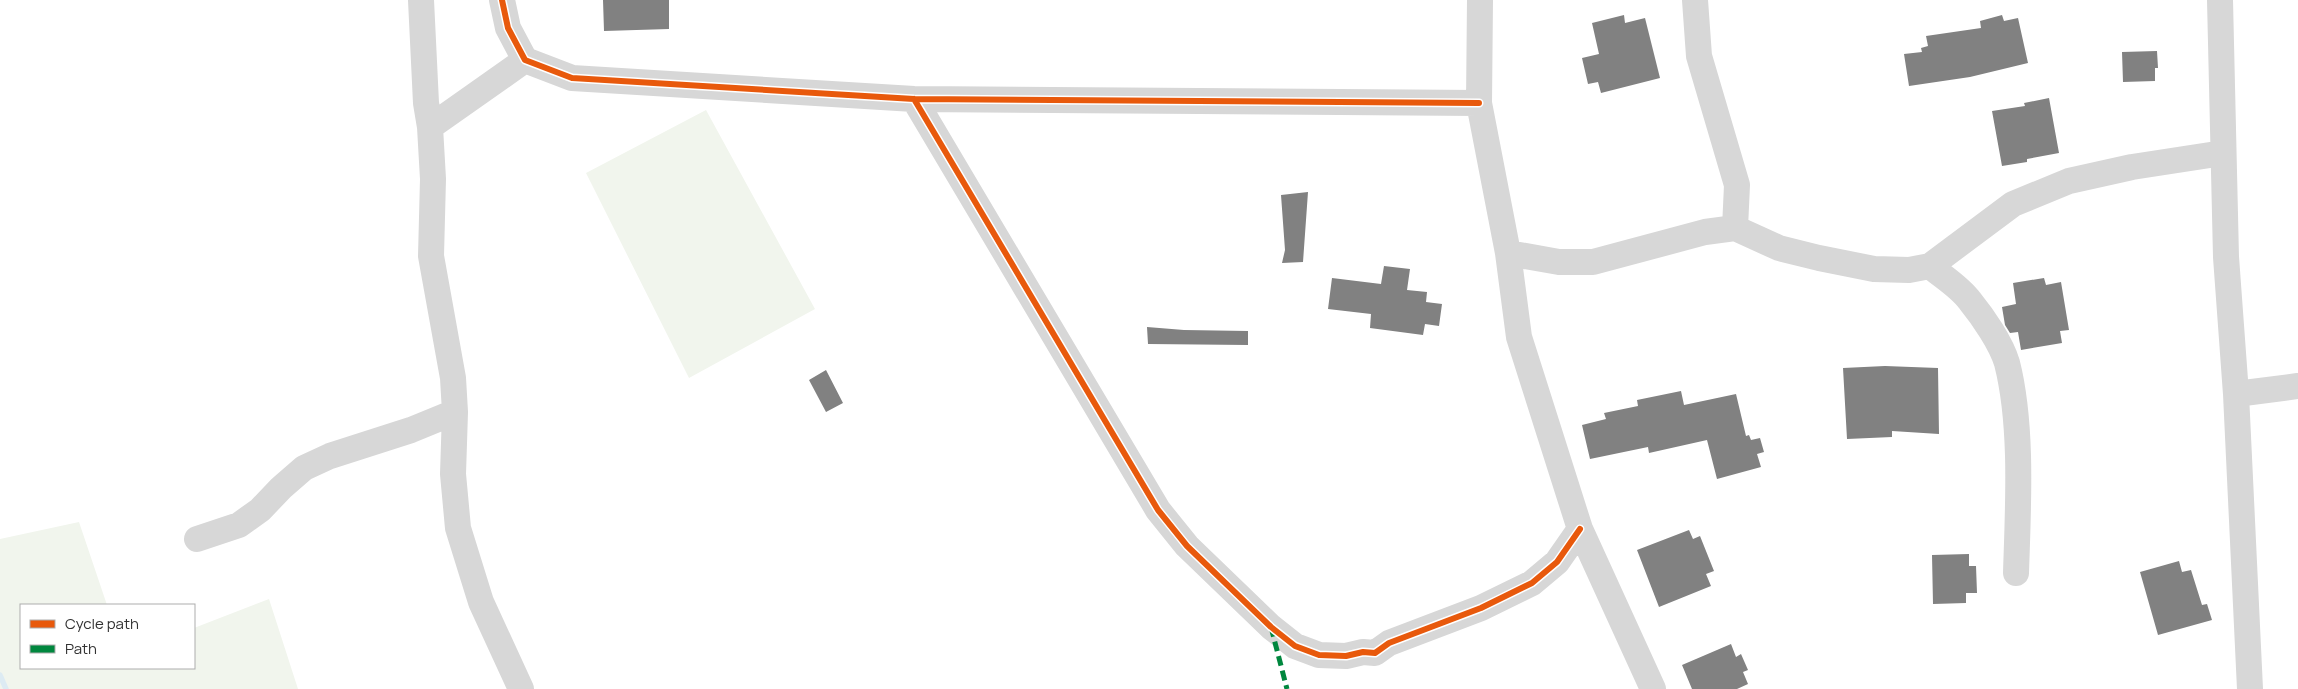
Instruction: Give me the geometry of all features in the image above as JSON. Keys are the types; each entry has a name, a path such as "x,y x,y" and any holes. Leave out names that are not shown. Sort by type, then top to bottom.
{"street":[{"path":"422,0 426,103 430,127 433,179 431,256 453,378 455,412 453,474 458,528 480,602 521,689"},
{"path":"502,0 508,28 526,60 572,78 914,99 1479,102"},
{"path":"1480,0 1479,102 1508,253 1519,337 1580,529 1653,689"},
{"path":"1695,0 1699,56 1737,185 1735,228"},
{"path":"2220,0 2226,257 2236,394 2250,689"},
{"path":"430,127 526,60"},
{"path":"914,99 1158,510 1187,546 1271,628 1295,646 1319,654 1346,656 1362,652 1375,653 1389,643 1481,608 1532,583 1557,562 1580,529"},
{"path":"1508,253 1559,262 1593,262 1705,232 1735,228 1779,248 1874,269 1908,270 1930,266 2013,204 2068,181 2132,167 2224,154"},
{"path":"1930,266 1969,299 1988,325 2006,361 2016,413 2018,515 2016,573"},
{"path":"2236,394 2298,386"},
{"path":"197,539 239,525 260,510 304,468 330,456 411,430 455,412"}],"shaded area":[{"path":"706,110 815,309 689,378 586,173"},
{"path":"79,522 107,604 20,604 20,669 195,669 195,628 269,599 298,689 0,689 0,539"}],"building":[{"path":"603,0 669,0 669,29 604,31"},
{"path":"1624,15 1625,23 1645,18 1660,78 1601,93 1598,82 1588,84 1582,58 1599,54 1592,23"},
{"path":"2002,15 2004,21 2018,18 2028,63 1970,77 1909,86 1904,54 1922,52 1921,48 1928,46 1926,36 1981,28 1980,21"},
{"path":"2157,51 2158,68 2155,68 2155,81 2123,82 2122,52"},
{"path":"2049,98 2059,153 2027,159 2027,162 2002,166 1992,111 2025,106 2024,103"},
{"path":"1308,192 1303,262 1282,263 1285,250 1281,195"},
{"path":"1384,266 1410,269 1407,290 1427,292 1426,302 1442,304 1439,326 1425,324 1423,335 1370,328 1371,314 1328,309 1332,278 1381,284"},
{"path":"2044,278 2046,285 2061,282 2069,330 2060,331 2062,343 2021,350 2018,332 2010,333 2005,325 2002,307 2016,304 2013,283"},
{"path":"1147,327 1184,330 1248,331 1248,345 1148,344"},
{"path":"1885,366 1938,368 1939,434 1892,431 1892,437 1847,439 1843,368"},
{"path":"826,370 843,403 826,412 809,380"},
{"path":"1681,391 1684,405 1736,394 1746,436 1749,435 1751,440 1760,438 1764,452 1757,454 1761,467 1717,479 1707,440 1649,453 1648,447 1590,459 1582,425 1606,419 1604,413 1638,406 1637,400"},
{"path":"1689,530 1693,539 1700,536 1714,571 1706,574 1711,586 1659,607 1637,550"},
{"path":"1969,554 1969,566 1976,566 1977,593 1966,593 1966,603 1933,604 1932,555"},
{"path":"2179,561 2182,572 2191,570 2202,605 2207,604 2212,620 2158,635 2140,572"},
{"path":"1731,644 1736,657 1741,654 1748,670 1743,672 1748,684 1737,689 1692,689 1682,665"}],"waterway":[{"path":"0,675 6,689"}],"marked path":[{"path":"1271,627 1287,689"}],"cycle path":[{"path":"502,0 508,28 525,60 572,78 914,99 1479,103"},
{"path":"914,99 1158,510 1187,546 1271,627 1295,646 1319,655 1346,656 1363,652 1375,653 1389,643 1481,608 1532,583 1557,562 1580,529"}]}
